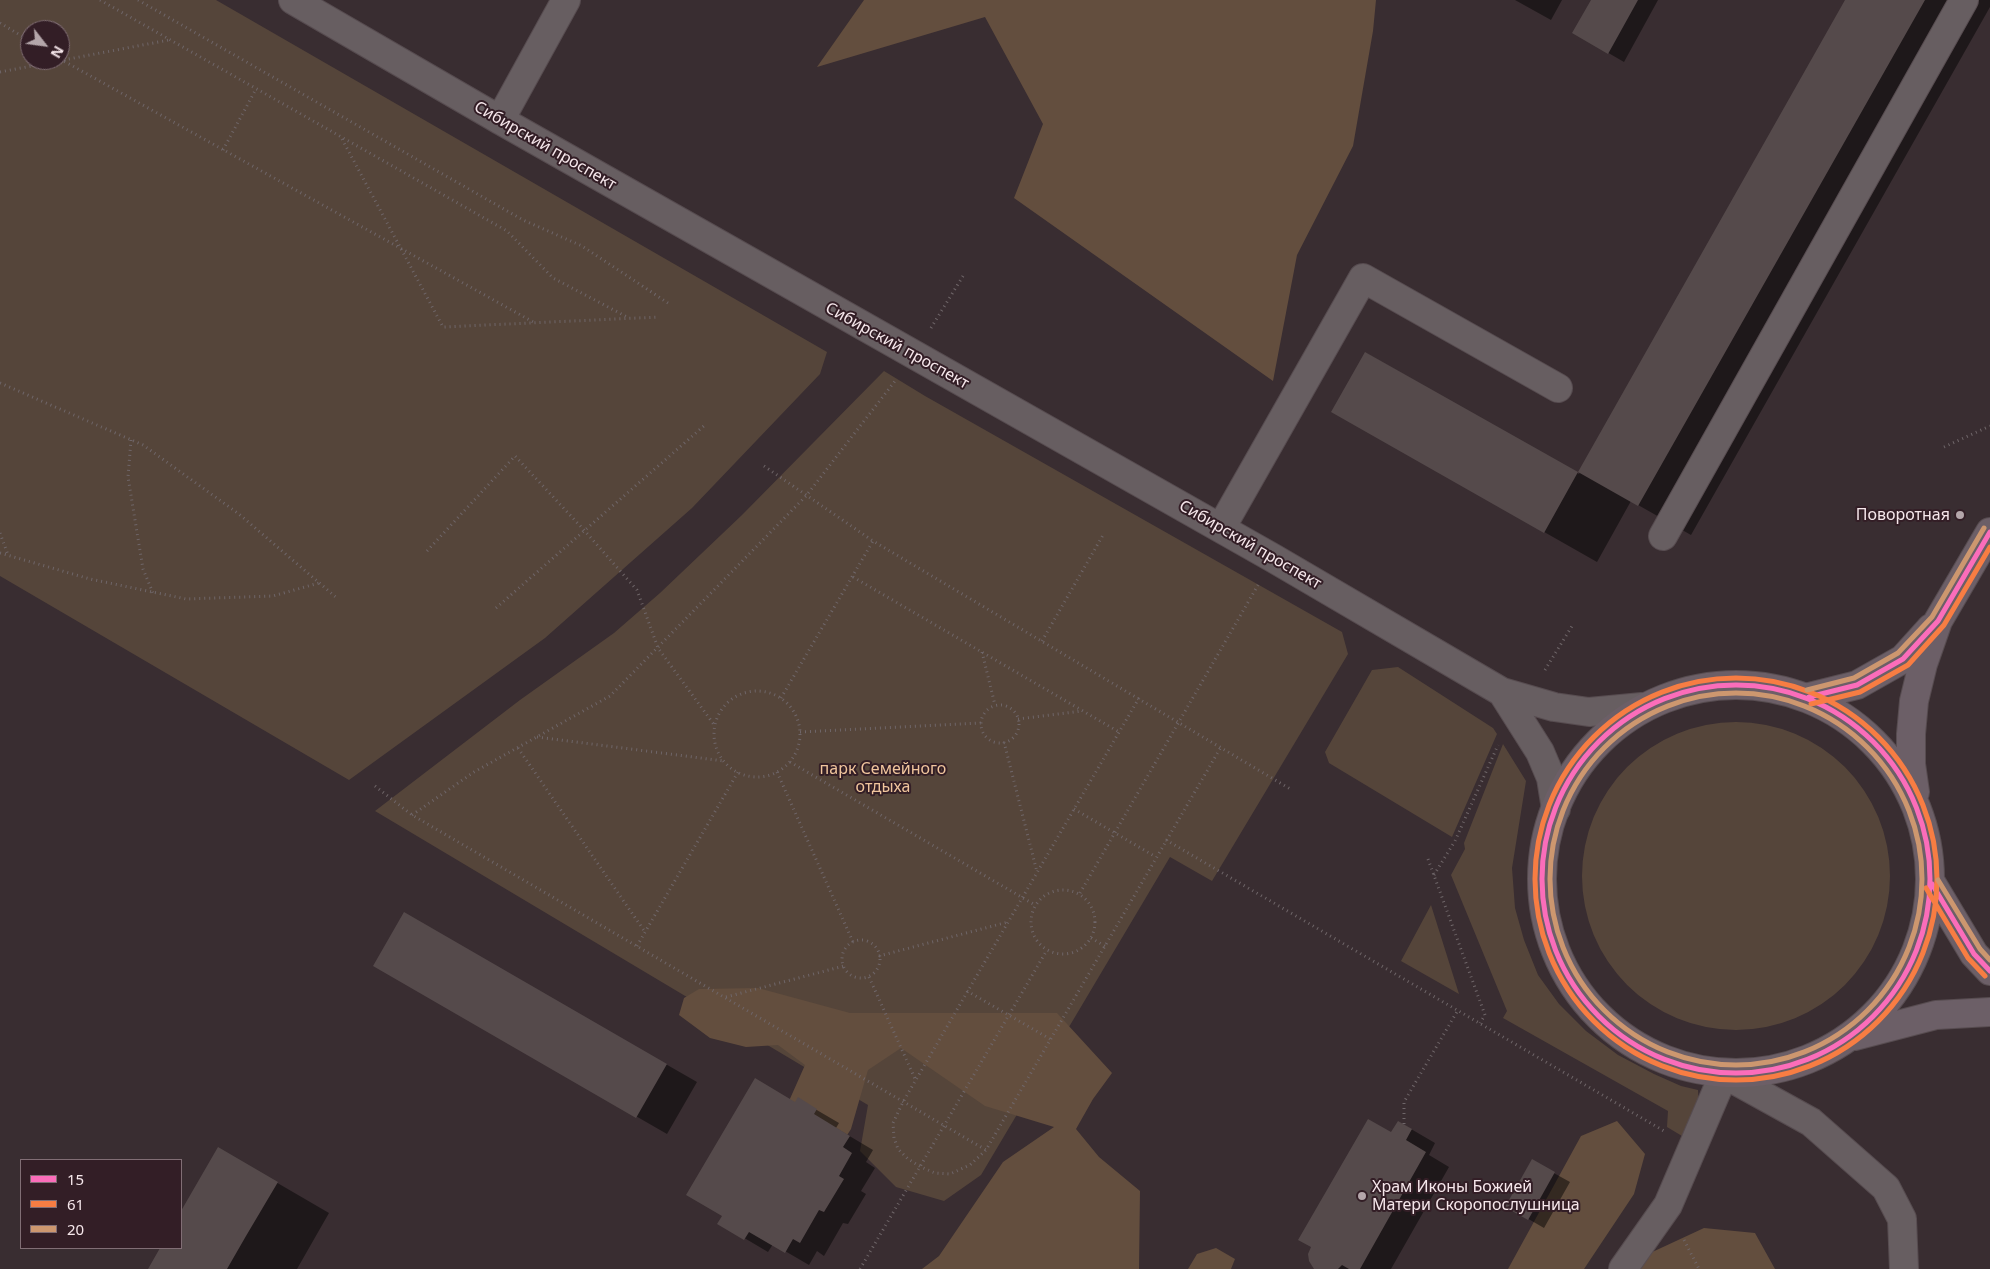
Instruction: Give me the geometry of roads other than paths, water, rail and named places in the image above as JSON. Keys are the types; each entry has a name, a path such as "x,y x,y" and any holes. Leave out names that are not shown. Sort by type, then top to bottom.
{"main road":[{"path":"1916,801 1911,764 1911,734 1914,700 1923,664 1938,621 1990,532"},
{"path":"1809,697 1857,685 1903,659 1938,621"},
{"name":"Сибирский проспект","path":"1743,684 1809,697 1864,734 1892,761 1916,801 1931,861 1932,884 1925,921 1911,960 1882,1006 1855,1036 1834,1049 1781,1070 1724,1074 1666,1062 1615,1033 1576,990 1550,937 1542,874 1544,845 1556,809 1595,746 1613,724 1642,707 1684,692 1743,684"},
{"path":"1932,884 1974,954 1990,971"},
{"path":"1855,1036 1936,1015 1990,1012"}],"street":[{"name":"Сибирский проспект","path":"293,0 500,120 1221,528 1515,703 1589,712 1642,707"},
{"path":"500,120 566,0"},
{"path":"1663,536 1964,0"},
{"path":"1221,528 1363,278 1558,388"},
{"name":"Сибирский проспект","path":"1515,703 1551,778 1556,809"},
{"path":"1623,1269 1668,1205 1724,1074 1811,1122 1886,1188 1902,1219 1904,1269"}],"place":[{"name":"Поворотная","path":"1960,515"},
{"name":"Храм Иконы Божией Матери Скоропослушница","path":"1362,1196"}],"park label":[{"name":"парк Семейного отдыха","path":"883,778"}]}
